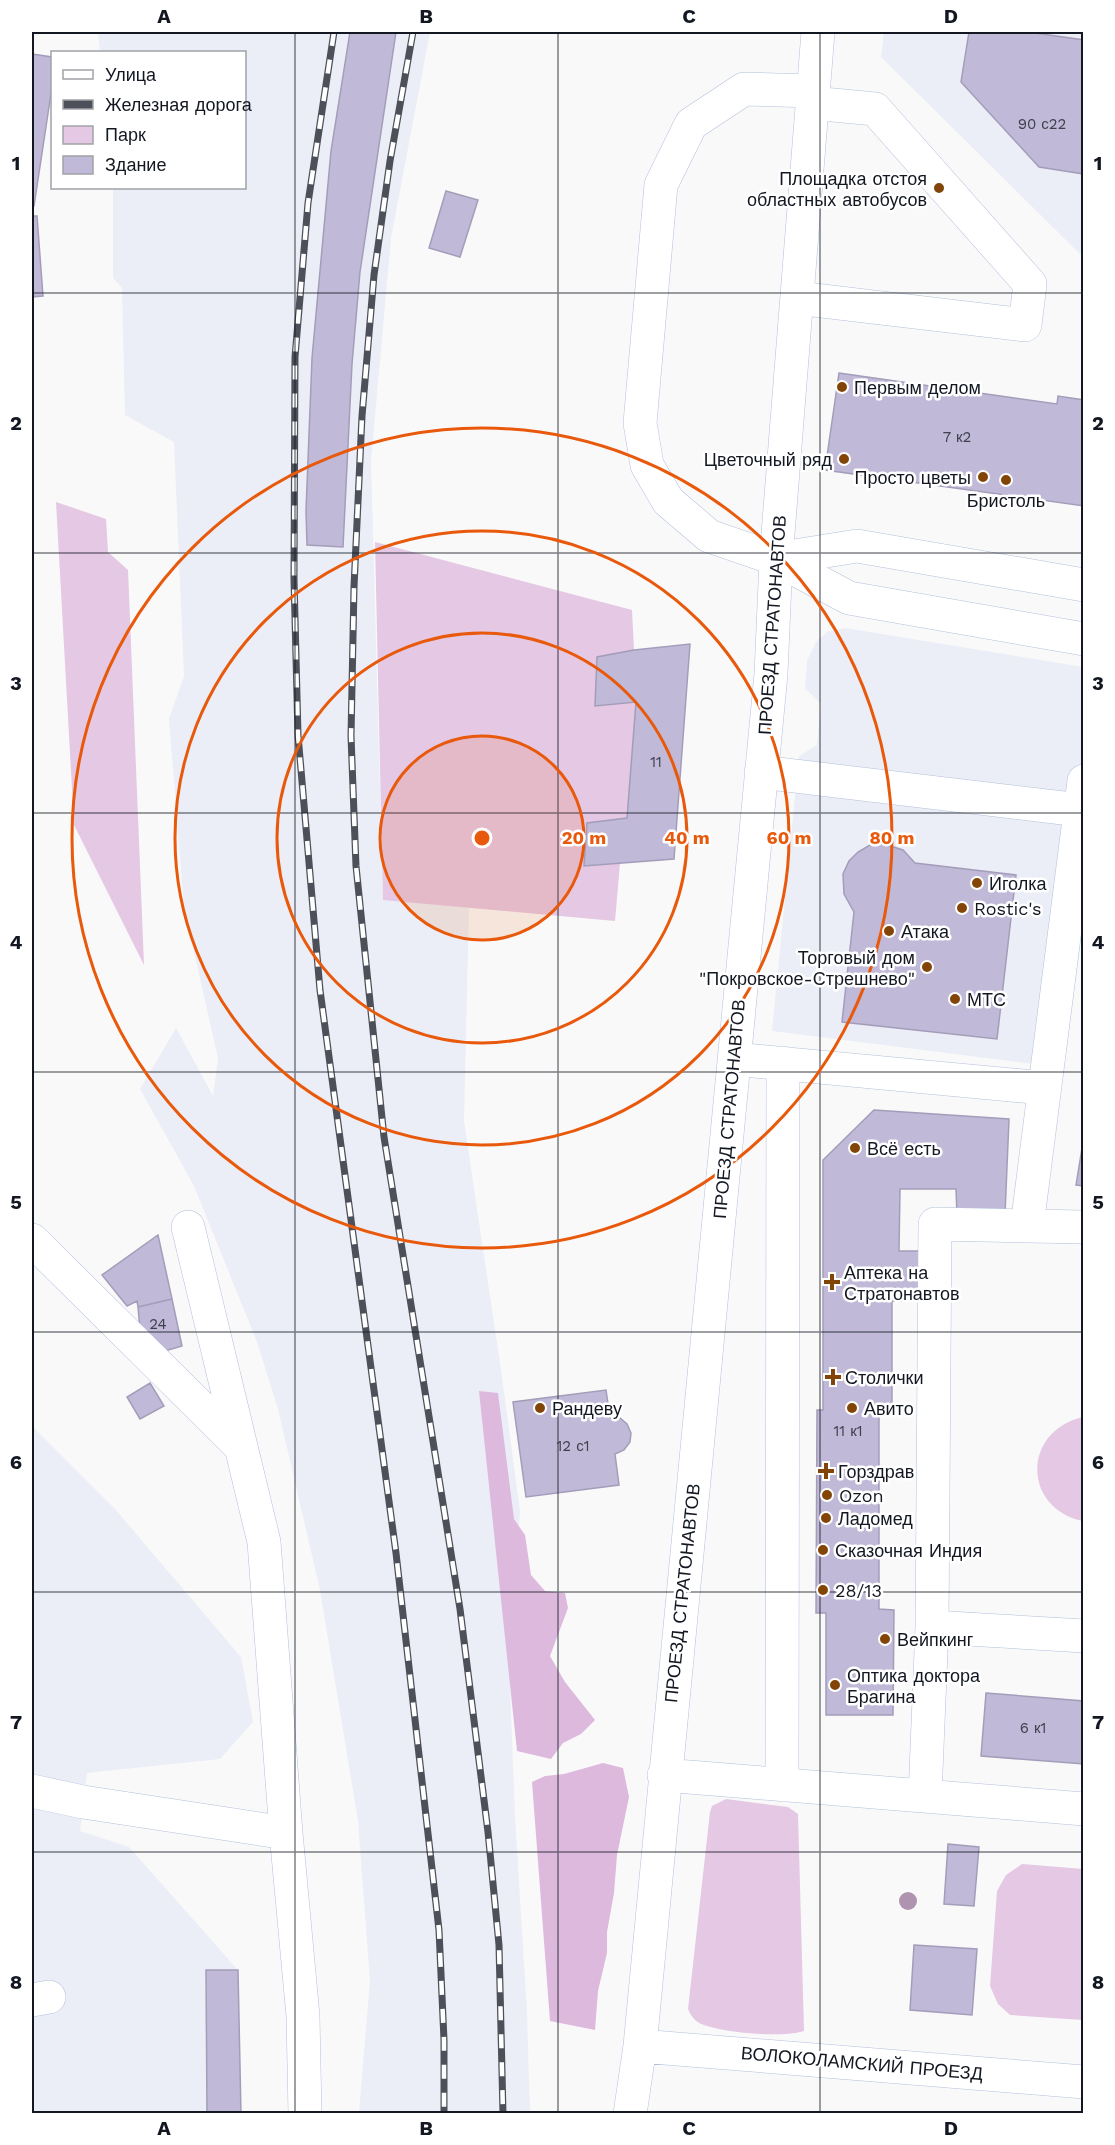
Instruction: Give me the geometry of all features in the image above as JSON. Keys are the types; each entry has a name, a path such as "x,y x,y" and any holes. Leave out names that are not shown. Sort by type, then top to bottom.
{"street":[{"name":"ПРОЕЗД СТРАТОНАВТОВ","path":"630,2114 639,2046 771,674 776,559 818,32"},
{"path":"797,298 1025,325 1030,284 875,110 812,97 744,89 691,124 661,185 640,423 647,465 668,501 709,536 776,559 849,598 1083,639"},
{"path":"776,559 857,546 1083,585"},
{"path":"762,772 1082,795 1027,1226"},
{"path":"734,1059 1044,1088"},
{"path":"782,1785 783,1063"},
{"path":"924,1796 932,1627 935,1224 1083,1227"},
{"path":"188,1227 264,1542 286,1833 303,2016 305,2114"},
{"path":"32,1240 241,1447"},
{"path":"932,1627 1083,1636"},
{"path":"664,1775 1083,1809"},
{"path":"32,1791 83,1802 286,1833"},
{"name":"ВОЛОКОЛАМСКИЙ ПРОЕЗД","path":"639,2046 1083,2082"}],"shaded area":[{"path":"98,32 430,32 391,238 371,461 383,899 469,906 464,1121 520,1511 509,1658 530,2113 359,2113 370,1981 358,1821 320,1590 278,1409 257,1342 194,1186 140,1089 176,1028 213,1096 218,1058 184,908 169,719 184,676 174,442 125,415 122,288 113,278 113,189 246,189 246,51 100,51"},
{"path":"884,32 1083,32 1083,257 881,57"},
{"path":"845,628 1083,667 1084,889 1058,1067 772,1031 799,756 817,745 821,704 805,688 807,661 816,642 827,632"},
{"path":"479,1391 498,1393 514,1519 525,1535 531,1575 545,1591 565,1593 568,1608 550,1656 565,1682 595,1720 581,1734 563,1743 551,1759 517,1751"},
{"path":"32,1426 115,1509 241,1657 253,1722 220,1759 87,1773 80,1831 129,1847 238,1970 241,2113 32,2113"},
{"path":"603,1763 623,1768 629,1797 617,1855 614,1893 607,1932 607,1953 598,1991 595,2030 550,2021 532,1782 545,1776 564,1774"}],"green space":[{"path":"56,502 106,519 108,552 128,570 144,965 74,825"},
{"path":"375,542 632,610 634,650 597,657 595,706 636,702 627,818 587,823 584,865 620,863 615,921 383,900"},
{"path":"1084,1417 1083,1521 1063,1513 1049,1501 1040,1486 1037,1469 1040,1453 1049,1437 1063,1425"},
{"path":"726,1799 788,1807 798,1814 804,2031 754,2034 713,2028 698,2022 688,2009 710,1812 712,1806"},
{"path":"1022,1864 1083,1869 1083,2020 1010,2015 998,2004 990,1986 997,1891 1006,1875"}],"building":[{"path":"350,32 396,32 360,272 352,364 343,547 307,545 306,511 312,358 331,151"},
{"path":"969,32 1028,32 1084,40 1084,174 1039,167 961,82"},
{"path":"32,54 51,57 51,94 34,206 32,206"},
{"path":"446,191 478,200 460,257 429,248"},
{"path":"32,216 37,216 43,296 32,297"},
{"path":"839,373 1057,404 1058,396 1084,400 1084,506 825,470"},
{"path":"690,644 674,859 584,866 587,823 627,818 636,702 595,706 597,657 634,650"},
{"name":"Торговый дом \"Покровское-Стрешнево\"","path":"884,844 903,850 915,863 1016,875 997,1039 842,1022 854,912 844,894 843,874 849,861 858,852 870,845"},
{"path":"874,1110 1009,1119 1005,1215 957,1215 956,1189 900,1189 899,1251 927,1251 927,1301 892,1301 892,1406 879,1406 879,1609 894,1610 893,1715 826,1715 826,1613 816,1613 817,1410 823,1410 823,1160"},
{"path":"1084,1136 1084,1186 1076,1185"},
{"path":"158,1235 172,1299 138,1307 137,1301 127,1306 102,1275"},
{"path":"172,1299 182,1346 155,1354 141,1341 138,1307"},
{"path":"150,1383 164,1406 140,1419 127,1397"},
{"path":"606,1390 610,1417 620,1418 627,1424 631,1433 630,1442 624,1450 615,1454 619,1485 526,1497 513,1402"},
{"path":"986,1693 1084,1701 1084,1764 981,1756"},
{"path":"948,1844 979,1847 974,1906 944,1904"},
{"path":"914,1945 977,1949 972,2015 910,2010"},
{"path":"206,1970 238,1970 241,2114 207,2114"}],"railway":[{"path":"334,32 308,203 295,357 294,579 298,735 320,990 396,1553 439,1930 444,2040 444,2114"},
{"path":"413,32 390,161 374,275 362,416 354,587 351,736 356,866 384,1137 460,1609 488,1832 499,1945 503,2114"}],"place":[{"name":"Площадка отстоя областных автобусов","path":"939,188"},
{"name":"Первым делом","path":"842,387"},
{"name":"Цветочный ряд","path":"844,459"},
{"name":"Просто цветы","path":"983,477"},
{"name":"Бристоль","path":"1006,480"},
{"name":"Иголка","path":"977,883"},
{"name":"Rostic's","path":"962,908"},
{"name":"Атака","path":"889,931"},
{"name":"Торговый дом \"Покровское-Стрешнево\"","path":"927,967"},
{"name":"МТС","path":"955,999"},
{"name":"Всё есть","path":"855,1148"},
{"name":"Аптека на Стратонавтов","path":"832,1282"},
{"name":"Столички","path":"833,1377"},
{"name":"Рандеву","path":"540,1408"},
{"name":"Авито","path":"852,1408"},
{"name":"Горздрав","path":"826,1471"},
{"name":"Ozon","path":"827,1495"},
{"name":"Ладомед","path":"826,1518"},
{"name":"Сказочная Индия","path":"823,1550"},
{"name":"28/13","path":"823,1590"},
{"name":"Вейпкинг","path":"885,1639"},
{"name":"Оптика доктора Брагина","path":"835,1685"}]}
